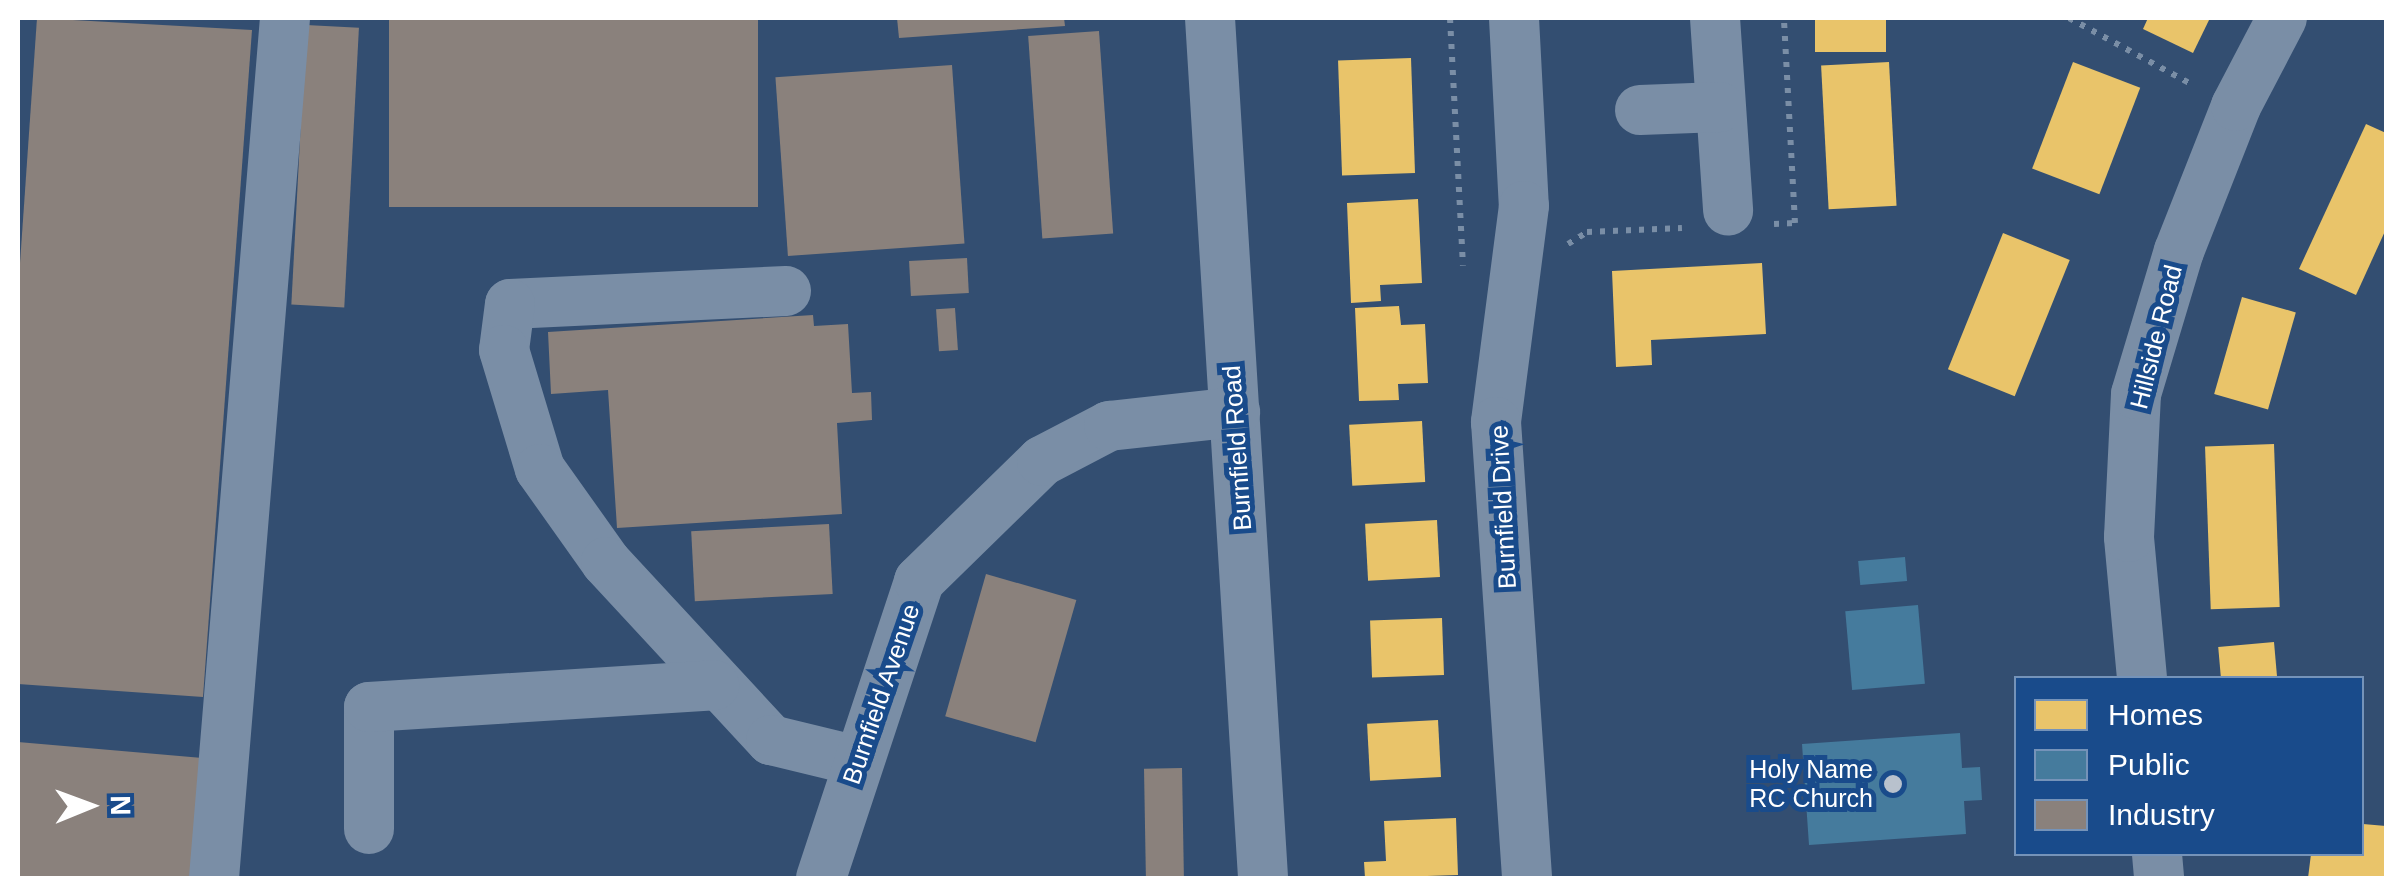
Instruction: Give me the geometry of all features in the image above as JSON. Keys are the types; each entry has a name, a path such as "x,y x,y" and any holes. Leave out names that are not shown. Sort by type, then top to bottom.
{"street":[{"path":"214,878 284,18"},
{"name":"Burnfield Road","path":"1210,18 1263,878"},
{"name":"Burnfield Drive","path":"1514,18 1524,206 1496,422 1527,878"},
{"path":"1715,18 1728,211"},
{"name":"Hillside Road","path":"2142,676 2129,537 2136,394 2178,251 2236,106 2282,18"},
{"path":"1640,110 1720,106"},
{"path":"786,290 510,304 504,350 540,469 606,562 670,626 714,685 771,740 857,761"},
{"name":"Burnfield Avenue","path":"821,878 919,581 1042,462 1110,426 1235,412"},
{"path":"369,829 369,707 714,685"}],"path":[{"path":"1450,18 1464,280"},
{"path":"2070,18 2236,106"}],"building: Homes":[{"path":"1815,18 1886,18 1886,52 1815,52"},
{"path":"2148,18 2210,18 2193,53 2143,29"},
{"path":"1411,58 1415,173 1342,175 1338,61"},
{"path":"1889,62 1897,206 1829,209 1821,66"},
{"path":"2073,62 2140,88 2099,194 2032,168"},
{"path":"2366,124 2386,133 2386,229 2356,295 2299,269"},
{"path":"1418,199 1422,283 1380,285 1381,301 1351,303 1347,203"},
{"path":"2003,233 2070,260 2015,396 1948,369"},
{"path":"1762,263 1766,334 1651,340 1652,365 1616,367 1612,271"},
{"path":"2242,297 2296,312 2268,410 2214,394"},
{"path":"1399,306 1401,325 1425,324 1428,383 1398,384 1399,400 1359,401 1355,308"},
{"path":"1422,421 1425,482 1352,486 1349,425"},
{"path":"2274,444 2280,607 2211,609 2205,446"},
{"path":"1437,520 1440,577 1368,581 1365,524"},
{"path":"1442,618 1444,675 1372,677 1370,621"},
{"path":"2274,642 2277,676 2221,676 2218,647"},
{"path":"1438,720 1441,777 1370,781 1367,724"},
{"path":"1456,818 1458,875 1365,878 1364,862 1386,861 1384,821"},
{"path":"2364,824 2386,826 2386,878 2308,878 2311,856 2364,856"}],"building: Public":[{"path":"1905,557 1907,581 1860,585 1858,561"},
{"path":"1918,605 1925,684 1852,690 1845,611"},
{"name":"Holy Name RC Church","path":"1960,733 1962,768 1980,767 1982,800 1964,801 1966,834 1809,845 1802,744"}],"building: Industry":[{"path":"37,18 252,30 203,697 18,684 18,292"},
{"path":"389,18 758,18 758,207 389,207"},
{"path":"897,18 1064,18 1065,26 899,38"},
{"path":"306,25 359,28 344,307 291,305"},
{"path":"1099,31 1113,234 1042,238 1028,36"},
{"path":"952,65 964,244 788,256 775,77"},
{"path":"967,258 969,293 911,296 909,261"},
{"path":"955,308 958,350 939,351 936,309"},
{"path":"813,315 814,326 848,324 852,393 871,392 872,420 837,423 842,514 617,528 608,390 551,394 548,332"},
{"path":"829,524 833,594 695,601 691,531"},
{"path":"986,574 1076,600 1036,742 945,716"},
{"path":"18,742 214,759 203,878 18,878"},
{"path":"1182,768 1184,878 1146,878 1144,769"}],"place":[{"name":"Holy Name RC Church","path":"1893,784"}]}
